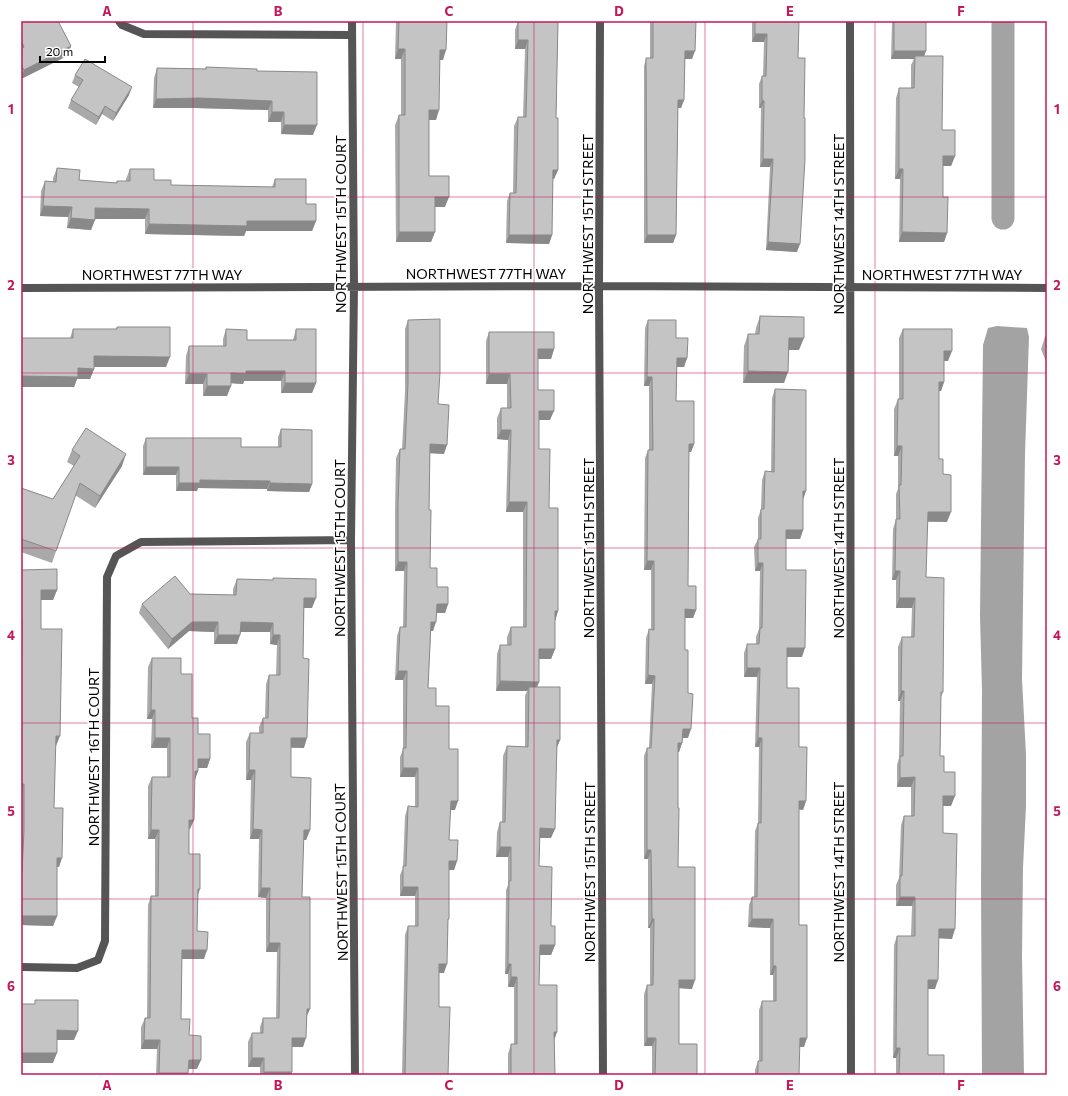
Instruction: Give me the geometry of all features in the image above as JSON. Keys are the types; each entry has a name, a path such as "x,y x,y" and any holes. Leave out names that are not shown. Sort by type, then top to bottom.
{"street":[{"name":"NORTHWEST 15TH COURT","path":"352,21 354,286 351,540 356,1075"},
{"name":"NORTHWEST 15TH STREET","path":"600,21 599,286 603,1075"},
{"name":"NORTHWEST 14TH STREET","path":"850,21 851,1075"},
{"path":"121,23 144,34 352,35"},
{"name":"NORTHWEST 77TH WAY","path":"21,288 851,286 1047,288"},
{"name":"NORTHWEST 16TH COURT","path":"21,967 78,968 98,960 105,941 107,577 116,556 141,542 351,540"}],"shaded area":[{"path":"997,326 1027,328 1029,337 1025,454 1022,679 1026,755 1022,956 1024,1075 982,1075 982,690 980,616 983,345 988,328"}],"building":[{"path":"21,21 58,21 71,46 24,70 21,65 21,49 24,47 21,40"},
{"path":"399,21 447,21 446,50 440,50 439,110 429,110 429,176 449,176 449,197 435,197 435,232 399,232 399,115 405,115 405,49 398,49"},
{"path":"518,21 558,21 556,118 558,118 558,170 553,170 552,235 509,235 510,193 516,193 518,117 526,117 528,40 518,40"},
{"path":"653,21 696,21 695,51 685,51 684,100 678,100 676,235 647,235 646,58 653,58"},
{"path":"755,21 799,21 798,58 805,58 805,159 800,244 768,242 773,159 763,159 764,101 762,100 762,76 766,76 767,34 755,34"},
{"path":"894,21 926,21 926,51 894,51"},
{"path":"915,56 943,56 942,130 955,130 955,156 943,156 943,197 948,197 947,233 902,232 903,169 899,169 899,88 914,88"},
{"path":"85,59 132,87 116,113 105,106 99,117 71,100 83,80 75,75"},
{"path":"206,67 257,69 257,71 317,72 317,125 284,125 284,112 272,112 272,101 199,98 156,99 157,68 206,69"},
{"path":"57,168 80,170 79,180 117,183 117,181 130,181 130,169 154,169 154,180 171,180 171,185 275,187 275,179 306,179 306,204 316,204 316,221 247,221 247,226 149,224 149,209 95,208 95,220 71,218 72,207 43,206 45,181 56,182"},
{"path":"760,316 804,317 804,338 789,338 788,372 748,371 748,334 759,334"},
{"path":"440,319 440,372 438,404 449,405 447,445 430,444 430,568 437,568 437,587 448,587 448,604 437,604 436,622 431,622 428,688 436,688 436,706 449,706 449,749 458,749 458,801 451,801 449,840 458,840 457,861 449,861 447,964 439,964 439,1007 450,1007 448,1075 405,1075 408,926 418,926 418,887 403,887 403,866 406,866 408,806 418,807 418,768 403,768 403,748 406,748 407,671 398,671 400,627 406,627 407,562 398,562 400,449 405,449 408,383 408,320"},
{"path":"648,320 676,320 676,338 688,338 687,358 677,358 676,401 694,401 694,444 689,444 688,586 696,586 696,610 685,609 685,650 688,650 688,693 693,694 691,729 683,729 682,743 678,743 678,867 695,867 695,980 679,980 679,1044 697,1044 697,1075 655,1075 656,1038 647,1038 647,985 653,985 654,919 652,919 651,850 647,850 647,748 651,748 655,676 648,675 649,629 654,630 654,561 647,561 648,450 653,450 652,377 647,377"},
{"path":"117,327 170,327 170,357 94,356 94,369 78,368 78,377 21,376 21,338 73,338 73,329 117,329"},
{"path":"226,329 247,330 247,340 296,340 296,329 316,329 316,383 285,383 285,371 246,371 246,374 231,373 231,386 207,386 207,374 189,374 189,346 226,346"},
{"path":"903,329 952,329 952,351 944,351 944,382 939,382 939,459 943,459 943,474 951,475 951,512 928,512 926,577 944,578 943,692 941,692 940,756 944,756 944,772 955,772 955,796 943,796 943,833 957,834 955,929 939,929 938,980 928,980 928,1055 944,1055 944,1075 899,1075 900,1048 896,1048 897,936 915,936 915,897 900,897 904,816 914,816 915,777 900,778 900,756 903,756 904,691 901,691 902,637 914,637 915,598 899,598 900,571 895,571 896,519 900,519 899,485 901,485 902,446 897,446 898,399 903,399"},
{"path":"489,332 554,332 554,349 538,349 538,390 554,390 554,411 539,411 539,449 550,449 549,508 558,508 558,611 555,611 555,649 539,649 539,682 500,681 500,645 511,645 511,627 526,627 527,502 509,502 511,430 501,430 501,408 511,408 510,374 489,374"},
{"path":"775,389 806,390 806,491 803,491 803,530 786,530 786,570 806,570 805,648 787,648 787,688 799,688 799,747 807,747 806,801 799,801 799,925 807,925 807,1038 800,1038 799,1075 758,1075 758,1061 762,1061 762,1001 776,1001 776,966 773,966 773,919 752,919 752,897 757,897 758,823 761,823 762,738 758,738 760,668 747,668 747,644 759,644 760,628 762,628 763,563 758,563 758,539 761,539 761,509 764,509 765,471 774,472"},
{"path":"86,428 126,454 100,496 80,483 56,551 21,539 21,488 53,499 80,456 72,450"},
{"path":"281,429 312,430 312,484 270,483 270,481 200,480 200,483 179,483 179,467 146,467 146,438 241,438 241,447 281,447"},
{"path":"57,569 57,590 41,590 41,629 62,629 60,736 56,736 54,808 63,808 62,858 57,858 57,916 21,916 24,784 21,784 21,570"},
{"path":"175,576 190,594 236,595 237,579 316,579 316,598 304,598 303,658 309,659 307,738 291,738 291,777 311,778 310,830 304,830 302,897 310,897 310,1009 307,1009 306,1038 292,1038 292,1072 264,1072 264,1058 252,1058 252,1033 263,1033 263,1018 279,1018 280,943 269,943 270,888 261,888 262,830 253,829 255,770 249,770 250,733 263,733 263,718 268,718 269,675 280,675 280,635 273,635 273,623 241,622 240,635 218,635 218,622 192,622 172,639 142,604"},
{"path":"152,658 181,658 181,674 192,674 192,718 198,718 198,734 210,734 210,759 198,759 198,771 195,771 194,820 189,820 189,854 200,854 200,889 198,889 197,931 208,932 207,950 182,950 181,1019 190,1019 189,1035 201,1036 201,1060 189,1060 188,1073 159,1073 160,1040 144,1040 145,1018 150,1018 151,896 158,896 159,830 151,830 152,777 170,777 170,738 155,738 155,710 151,710"},
{"path":"529,687 560,687 560,740 557,740 555,829 540,828 539,866 552,867 551,926 555,926 555,945 540,945 539,985 557,985 557,1032 554,1032 555,1075 511,1075 511,1044 517,1044 517,977 511,977 511,964 508,964 511,847 500,847 500,822 505,822 507,746 528,747"},
{"path":"35,1000 78,1000 78,1031 57,1030 57,1053 21,1053 21,1004 35,1004"}],"waterway":[{"path":"1003,21 1003,218"}]}
